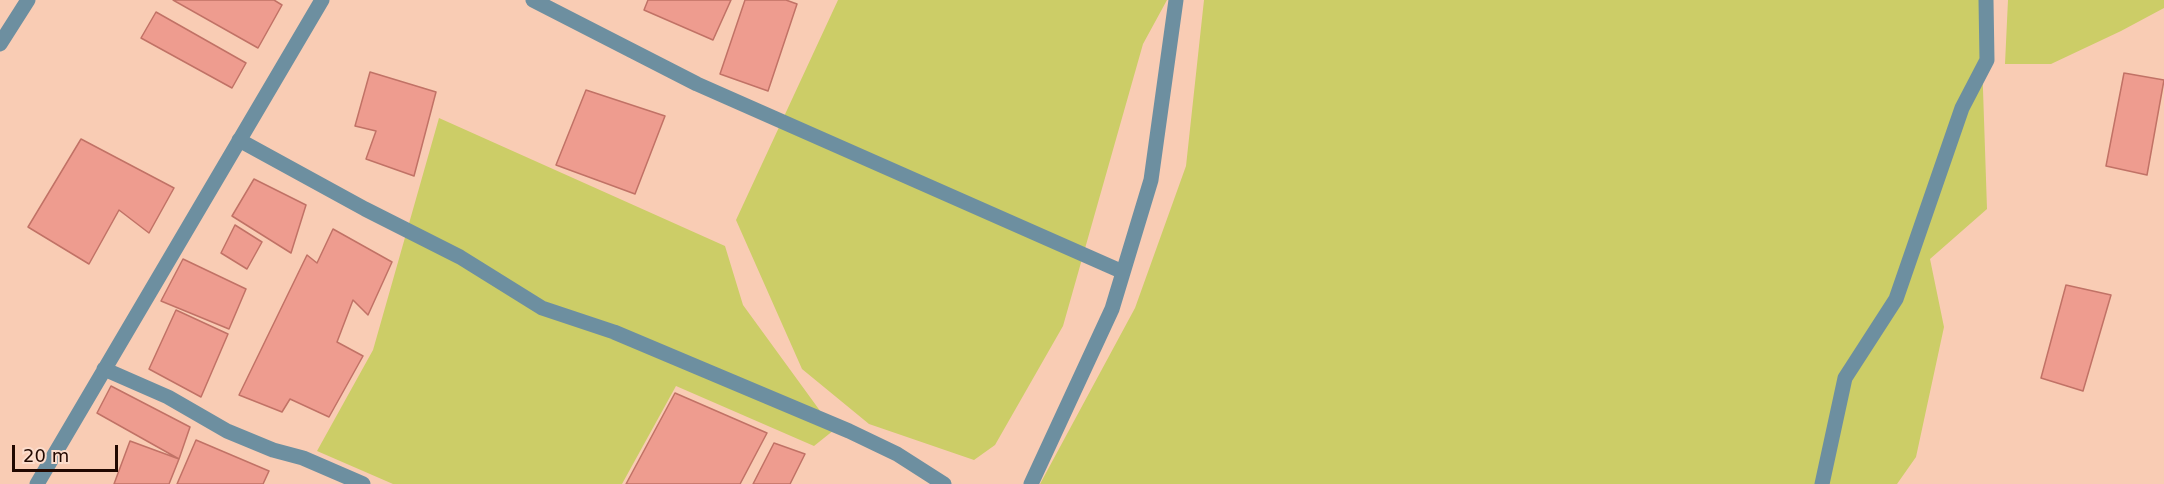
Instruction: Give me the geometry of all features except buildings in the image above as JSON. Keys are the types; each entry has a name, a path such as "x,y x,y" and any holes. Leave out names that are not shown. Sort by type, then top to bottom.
{"street":[{"path":"0,44 28,0"},
{"path":"37,484 322,0"},
{"path":"533,0 697,84 1123,272"},
{"path":"1031,484 1112,309 1151,180 1176,0"},
{"path":"1822,484 1845,378 1896,299 1962,108 1987,60 1986,0"},
{"path":"239,140 365,209 460,257 542,308 614,332 827,422 897,454 944,484"},
{"path":"104,369 168,397 227,431 273,450 303,458 363,484"}],"shaded area":[{"path":"838,0 1167,0 1143,44 1063,326 995,445 974,460 869,424 802,369 736,220"},
{"path":"1204,0 1980,0 1987,209 1930,259 1944,327 1916,457 1897,484 1040,484 1135,308 1186,166"},
{"path":"2008,0 2164,0 2164,8 2051,64 2005,64"},
{"path":"439,118 725,246 743,305 834,430 814,446 676,386 622,484 393,484 317,451 373,350"}]}
